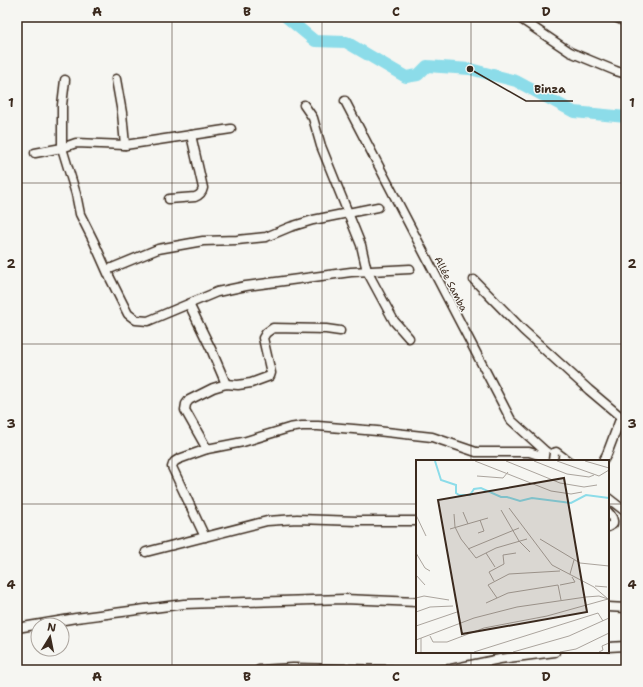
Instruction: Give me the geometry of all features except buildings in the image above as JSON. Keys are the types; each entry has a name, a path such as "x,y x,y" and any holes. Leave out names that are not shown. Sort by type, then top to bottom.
{"street":[{"path":"518,17 570,52 626,74"},
{"path":"615,17 626,22"},
{"path":"116,79 122,113 125,145"},
{"path":"65,80 62,105 62,148 76,194 80,214 128,314 136,320 142,322 148,321 217,292 246,286 351,272 410,270"},
{"name":"Allée Samba","path":"345,101 511,420 555,459"},
{"path":"304,105 312,118 320,146 361,245 367,272 394,322 409,338"},
{"path":"35,153 62,148 76,143 125,145 231,129"},
{"path":"168,199 195,197 202,192 203,188 191,135"},
{"path":"107,270 158,249 203,241 266,237 290,227 313,220 378,208"},
{"path":"474,280 522,330 623,419 604,460"},
{"path":"189,304 212,349 226,384"},
{"path":"207,450 185,410 189,400 226,384 238,385 251,383 270,376 271,373 263,338 266,332 273,328 326,329 340,331"},
{"path":"205,537 172,467 175,460 289,428 318,426 377,430 432,437 476,452 529,452 555,459 556,452 567,460"},
{"path":"609,494 626,506"},
{"path":"609,499 626,512"},
{"path":"609,513 614,521 613,524 609,526"},
{"path":"146,552 267,521 297,519 416,521"},
{"path":"17,628 76,618 184,604 344,599 416,602"},
{"path":"609,607 626,608"},
{"path":"609,647 626,646"},
{"path":"441,670 500,658 546,653"},
{"path":"259,670 293,668 392,670"}],"waterway":[{"path":"286,17 315,41 346,42 406,77 418,75 427,66 470,69 516,81 574,112 626,117"}],"place":[{"name":"Binza","path":"470,69"}]}
